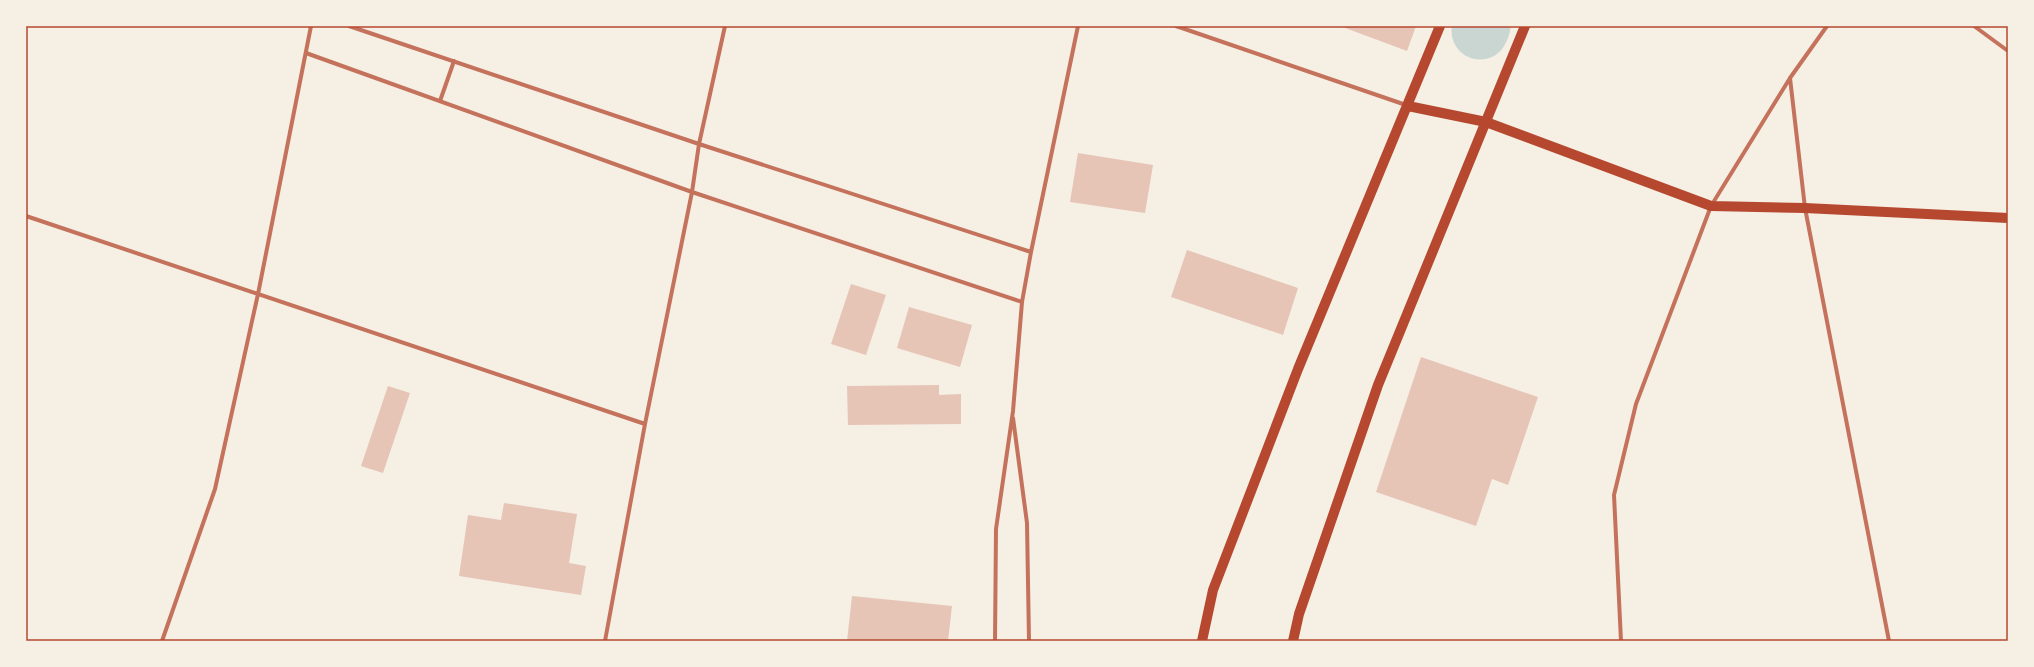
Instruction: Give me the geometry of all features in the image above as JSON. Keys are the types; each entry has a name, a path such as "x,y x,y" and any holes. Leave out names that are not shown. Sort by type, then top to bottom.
{"main road":[{"path":"1202,641 1213,590 1298,369 1440,26"},
{"path":"1293,641 1299,614 1378,385 1525,26"},
{"path":"1408,106 1486,122 1711,206 1805,208 2008,218"}],"street":[{"path":"162,641 215,489 258,294 311,26"},
{"path":"349,26 699,144 1031,252"},
{"path":"605,641 645,424 692,192 699,144 726,26"},
{"path":"995,641 996,528 1013,411 1022,302 1078,26"},
{"path":"1176,26 1408,106"},
{"path":"1621,641 1614,495 1636,404 1711,206 1790,78 1827,26"},
{"path":"1974,26 2008,51"},
{"path":"306,53 692,192 1022,302"},
{"path":"440,101 454,61"},
{"path":"1790,78 1805,208 1889,641"},
{"path":"26,216 645,424"},
{"path":"1013,411 1027,523 1028,641"}],"building":[{"path":"1340,26 1416,26 1407,51"},
{"path":"1078,153 1153,165 1145,213 1070,202"},
{"path":"1187,250 1298,288 1283,335 1171,297"},
{"path":"851,284 886,295 866,355 831,344"},
{"path":"909,307 972,325 960,367 897,348"},
{"path":"1421,357 1538,397 1508,485 1492,479 1476,526 1376,492"},
{"path":"939,385 939,395 961,394 961,424 848,425 847,386"},
{"path":"388,386 410,393 383,473 361,466"},
{"path":"504,503 577,514 569,563 586,566 581,595 459,576 468,515 501,520"},
{"path":"852,596 952,606 948,641 847,641"}],"waterway":[{"path":"1480,31 1482,26"}]}
